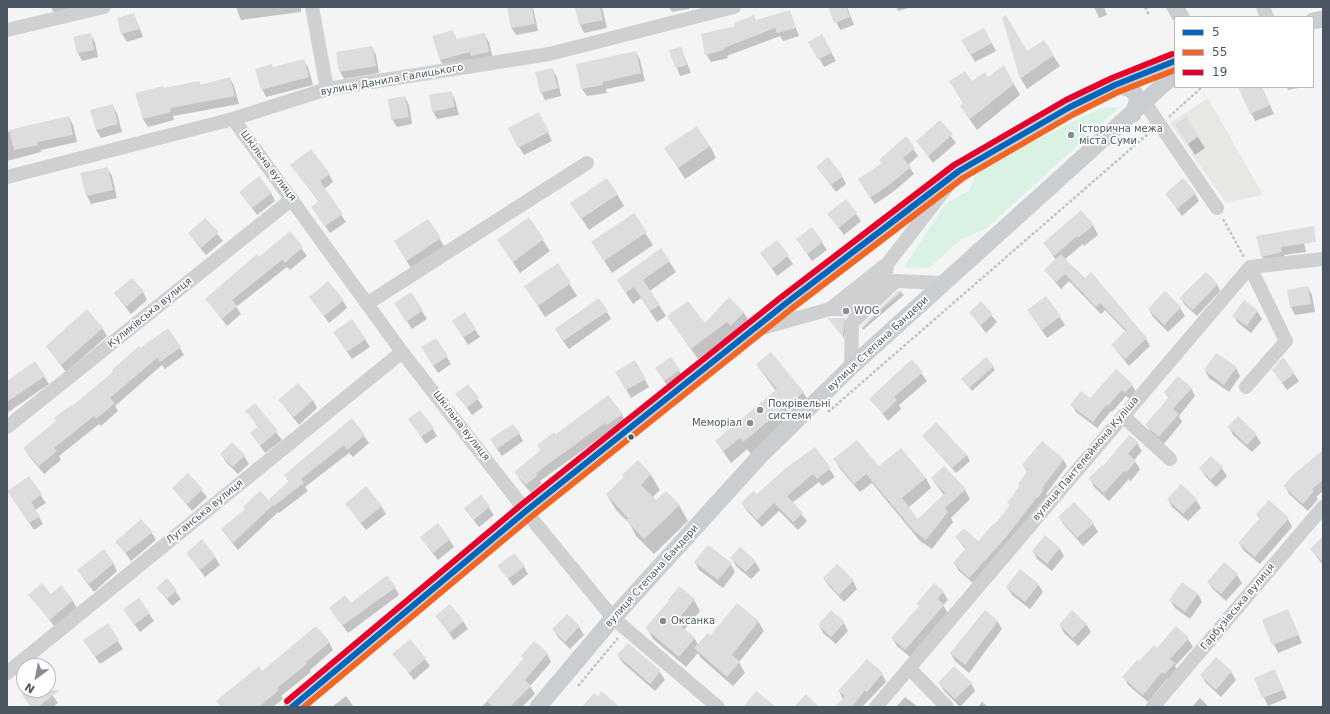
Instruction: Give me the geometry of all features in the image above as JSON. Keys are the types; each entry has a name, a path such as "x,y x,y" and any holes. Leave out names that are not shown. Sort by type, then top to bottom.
{"main road":[{"path":"1176,7 1180,16"},
{"path":"292,707 526,511 752,331 959,171 1070,107 1115,85 1174,61"},
{"name":"вулиця Степана Бандери","path":"538,707 613,618 760,456 851,367 1133,114 1174,75"},
{"path":"1115,85 1132,89 1138,99 1133,114"}],"street":[{"path":"7,30 104,7"},
{"path":"312,7 327,89"},
{"name":"вулиця Данила Галицького","path":"7,177 233,119 327,89 549,54 734,7"},
{"path":"1145,103 1155,129 1217,208"},
{"name":"Шкільна вулиця","path":"233,119 368,303 402,352 526,511 613,618 718,707"},
{"path":"368,303 587,164"},
{"path":"752,331 830,309 888,263 959,171"},
{"name":"Куликівська вулиця","path":"7,427 292,199"},
{"path":"1246,387 1286,341 1250,267 1323,259"},
{"name":"вулиця Пантелеймона Куліша","path":"876,707 1250,267"},
{"path":"851,367 852,323 896,281 944,283"},
{"name":"Луганська вулиця","path":"7,673 402,352"},
{"path":"1123,416 1170,459"},
{"name":"Гарбузівська вулиця","path":"1154,707 1323,508"},
{"path":"909,668 947,707"}],"path":[{"path":"1146,7 1149,15"},
{"path":"825,415 1201,88"},
{"path":"1217,208 1250,267"},
{"path":"575,689 626,629"}],"shaded area":[{"path":"1208,98 1263,195 1226,203 1170,123"}],"green space":[{"path":"1120,107 987,228 960,240 929,268 904,267 946,203 969,191 978,169 1101,108"}],"building":[{"path":"507,7 532,7 535,24 511,28"},
{"path":"575,7 600,7 603,20 579,25"},
{"path":"828,7 846,7 850,17 834,23"},
{"path":"790,10 796,28 777,33 775,28 724,48 724,50 705,55 701,34 735,26 734,23 754,15 756,20"},
{"path":"134,13 139,29 121,34 117,18"},
{"path":"1006,15 1027,51 1044,40 1054,55 1020,79 1002,17"},
{"path":"984,28 992,43 970,55 961,40"},
{"path":"453,30 456,39 485,33 489,52 471,56 470,52 440,60 432,36"},
{"path":"91,33 94,50 77,53 73,37"},
{"path":"822,34 832,52 818,60 808,42"},
{"path":"372,46 376,66 339,72 336,52"},
{"path":"681,47 687,65 675,68 669,50"},
{"path":"636,51 641,73 603,82 603,85 581,89 576,64"},
{"path":"304,59 309,77 261,90 255,69 272,64 273,67"},
{"path":"1004,65 1014,84 970,119 960,106 964,103 949,81 965,71 972,81 985,72 988,77"},
{"path":"553,68 558,88 540,93 535,72"},
{"path":"230,77 235,96 170,108 171,112 143,119 135,93 163,86 164,88 199,81 200,85"},
{"path":"1238,88 1262,88 1270,105 1250,114"},
{"path":"451,91 455,107 432,112 429,95"},
{"path":"405,96 409,117 391,120 388,99"},
{"path":"113,104 118,124 96,130 90,110"},
{"path":"539,112 549,132 518,148 508,128"},
{"path":"69,116 73,135 37,142 38,145 14,150 9,130"},
{"path":"1186,117 1199,136 1188,144 1175,124"},
{"path":"940,120 953,134 928,156 916,141"},
{"path":"697,126 710,146 678,168 664,148"},
{"path":"906,136 915,148 903,158 911,167 870,198 858,179 882,163 879,160"},
{"path":"311,149 330,174 320,181 343,214 325,226 311,207 319,201 290,165"},
{"path":"828,157 843,176 831,185 816,167"},
{"path":"108,167 113,190 86,196 80,173"},
{"path":"259,176 272,193 252,208 239,192"},
{"path":"607,178 618,194 581,219 570,203"},
{"path":"1183,178 1196,193 1177,209 1165,194"},
{"path":"846,199 857,213 839,228 827,214"},
{"path":"1081,210 1094,225 1078,238 1077,236 1054,256 1043,243"},
{"path":"634,213 647,232 604,261 591,242"},
{"path":"529,217 544,239 513,262 497,240"},
{"path":"205,218 219,232 201,248 188,233"},
{"path":"428,219 441,238 407,261 394,241"},
{"path":"1314,226 1316,242 1281,247 1282,252 1261,257 1256,236"},
{"path":"812,227 823,242 807,254 796,239"},
{"path":"290,231 303,247 285,263 282,260 232,300 237,306 222,319 205,299 257,254 259,257"},
{"path":"777,240 789,255 772,269 760,253"},
{"path":"661,248 670,261 643,280 660,305 650,311 634,287 626,293 617,280"},
{"path":"1061,254 1084,279 1091,272 1147,338 1125,359 1111,345 1126,330 1100,303 1096,307 1065,274 1056,282 1044,270"},
{"path":"558,263 571,283 538,306 524,286"},
{"path":"1206,272 1218,284 1193,310 1179,298"},
{"path":"132,278 144,291 126,307 114,293"},
{"path":"328,281 344,300 324,316 309,297"},
{"path":"1308,286 1311,304 1290,307 1287,290"},
{"path":"899,290 902,291 860,328 860,327"},
{"path":"1165,291 1181,307 1164,325 1148,309"},
{"path":"411,292 423,310 406,322 394,303"},
{"path":"1046,296 1061,316 1042,330 1027,310"},
{"path":"729,297 744,312 731,326 727,322 691,349 667,316 688,301 705,323"},
{"path":"599,298 608,311 563,341 555,329"},
{"path":"1244,300 1258,310 1247,326 1232,316"},
{"path":"981,301 993,314 981,325 969,313"},
{"path":"87,309 103,328 61,365 46,346"},
{"path":"465,312 476,329 463,338 452,321"},
{"path":"828,318 846,318 843,337"},
{"path":"352,319 366,339 347,352 333,332"},
{"path":"168,328 181,347 160,362 157,358 110,398 115,403 96,419 94,416 54,448 57,451 39,466 23,448 56,421 54,418 71,405 72,406 113,372 112,370 139,346 140,348"},
{"path":"436,338 448,356 433,366 421,347"},
{"path":"771,352 804,392 743,442 740,438 724,451 715,441 777,389 756,364"},
{"path":"1216,353 1237,367 1224,385 1204,370"},
{"path":"671,357 680,370 664,381 655,368"},
{"path":"986,357 994,366 969,388 961,379"},
{"path":"1283,357 1295,373 1282,383 1272,370"},
{"path":"912,359 923,372 894,397 897,400 883,414 869,399"},
{"path":"635,360 646,379 626,390 615,372"},
{"path":"35,361 45,376 7,402 7,381"},
{"path":"1116,369 1133,384 1125,393 1122,390 1108,406 1106,405 1093,422 1070,405 1081,391 1090,398"},
{"path":"1178,376 1192,388 1173,409 1179,414 1159,437 1145,425 1169,397 1164,392"},
{"path":"298,383 313,400 294,417 278,400"},
{"path":"468,384 479,398 467,408 455,394"},
{"path":"608,395 623,414 607,425 605,423 536,473 538,475 526,485 514,472 541,450 537,445 554,432 556,434"},
{"path":"255,403 278,431 260,446 250,433 258,426 245,411"},
{"path":"420,410 434,428 421,437 408,419"},
{"path":"1238,416 1257,434 1247,445 1228,427"},
{"path":"352,418 365,435 347,450 344,445 301,479 304,483 274,506 273,505 233,543 221,529 245,509 243,507 260,491 269,500 289,481 284,475"},
{"path":"936,422 967,455 952,468 922,436"},
{"path":"513,424 520,433 497,449 490,439"},
{"path":"1129,435 1138,442 1128,454 1136,461 1126,473 1124,471 1104,493 1088,479 1102,465 1103,466"},
{"path":"857,440 879,466 901,448 926,478 902,498 918,519 945,493 931,478 944,466 966,489 945,508 948,512 926,540 914,531 866,474 854,484 833,459"},
{"path":"1042,441 1064,459 1042,488 1044,489 1038,498 1037,497 1007,536 969,578 953,563 966,548 955,537 964,528 978,541 993,524 994,525 1010,505 1007,503 1020,485 1018,484 1028,470 1022,465"},
{"path":"232,442 245,455 233,467 220,454"},
{"path":"815,447 831,468 817,479 813,474 787,496 803,513 793,522 774,503 757,520 741,503 753,491 757,494 786,468"},
{"path":"1323,450 1323,480 1312,489 1314,491 1303,504 1283,486 1295,473"},
{"path":"1211,456 1223,467 1211,480 1199,468"},
{"path":"638,460 651,474 641,485 656,500 666,491 680,505 644,539 626,520 628,518 606,494 624,477 622,475"},
{"path":"188,473 203,489 187,504 172,488"},
{"path":"29,476 42,494 31,502 40,516 29,523 7,491"},
{"path":"1181,484 1197,499 1183,514 1167,499"},
{"path":"366,486 382,506 361,523 345,504"},
{"path":"481,495 490,506 474,520 464,508"},
{"path":"1269,500 1289,518 1255,557 1238,543 1260,518 1256,514"},
{"path":"1074,502 1094,523 1077,538 1058,517"},
{"path":"141,519 153,532 126,553 115,542"},
{"path":"438,523 450,539 433,553 420,537"},
{"path":"1045,535 1060,548 1047,564 1032,551"},
{"path":"1323,536 1323,562 1310,549"},
{"path":"202,539 216,557 200,570 186,553"},
{"path":"708,545 732,563 718,580 694,562"},
{"path":"740,547 756,561 746,572 730,558"},
{"path":"104,549 114,563 89,584 77,570"},
{"path":"514,553 525,566 508,579 497,566"},
{"path":"1224,562 1238,574 1221,594 1207,582"},
{"path":"837,564 854,580 839,595 823,578"},
{"path":"1020,569 1039,584 1025,602 1006,587"},
{"path":"387,575 396,587 342,626 329,608 345,595 351,603"},
{"path":"167,578 177,590 167,599 156,588"},
{"path":"1182,582 1198,594 1185,612 1169,600"},
{"path":"42,583 51,594 61,585 73,600 50,620 28,595"},
{"path":"934,583 944,591 938,599 944,605 905,650 891,638 919,606 916,604"},
{"path":"679,586 695,599 676,622 695,638 679,657 645,628 669,601 668,600"},
{"path":"139,598 150,613 134,625 123,609"},
{"path":"737,603 759,621 732,655 740,662 727,677 694,648 708,633 710,636"},
{"path":"450,604 464,621 449,633 435,616"},
{"path":"1288,609 1299,635 1272,645 1262,620"},
{"path":"831,610 845,622 831,637 818,625"},
{"path":"985,610 998,621 965,665 950,653"},
{"path":"1072,610 1087,624 1073,638 1059,625"},
{"path":"567,614 580,626 565,642 552,629"},
{"path":"108,623 119,640 95,657 83,640"},
{"path":"316,626 330,642 306,662 307,664 277,688 279,690 259,707 222,707 216,701 259,666 262,671"},
{"path":"1176,626 1189,638 1170,659 1175,663 1165,674 1162,672 1143,695 1122,677 1137,660 1139,661 1154,645 1157,648"},
{"path":"410,639 426,658 409,673 392,654"},
{"path":"534,641 548,653 525,680 531,686 510,707 493,707 487,701 524,658 521,656"},
{"path":"628,643 661,671 650,684 617,655"},
{"path":"1216,657 1232,671 1216,690 1200,675"},
{"path":"867,659 883,673 867,692 865,690 852,707 835,707 845,696 838,691"},
{"path":"954,666 972,683 955,699 938,683"},
{"path":"1275,669 1283,690 1262,698 1254,678"},
{"path":"602,691 619,707 582,707 594,693 598,696"},
{"path":"756,691 776,707 743,707"},
{"path":"806,694 819,707 794,707"},
{"path":"24,698 50,698 38,707 31,707"}],"transit line":[{"name":"19","path":"287,701 521,505 780,298 954,165 1066,100 1112,78 1172,54"},
{"name":"5","path":"292,707 526,511 785,304 959,171 1070,107 1115,85 1174,61"},
{"name":"55","path":"304,707 531,517 790,310 963,178 1074,114 1118,92 1174,70"}],"place":[{"name":"Історична межа міста Суми","path":"1071,135"},
{"name":"WOG","path":"846,311"},
{"name":"Покрівельні системи","path":"760,410"},
{"name":"Меморіал","path":"750,423"},
{"name":"Оксанка","path":"663,621"}]}
